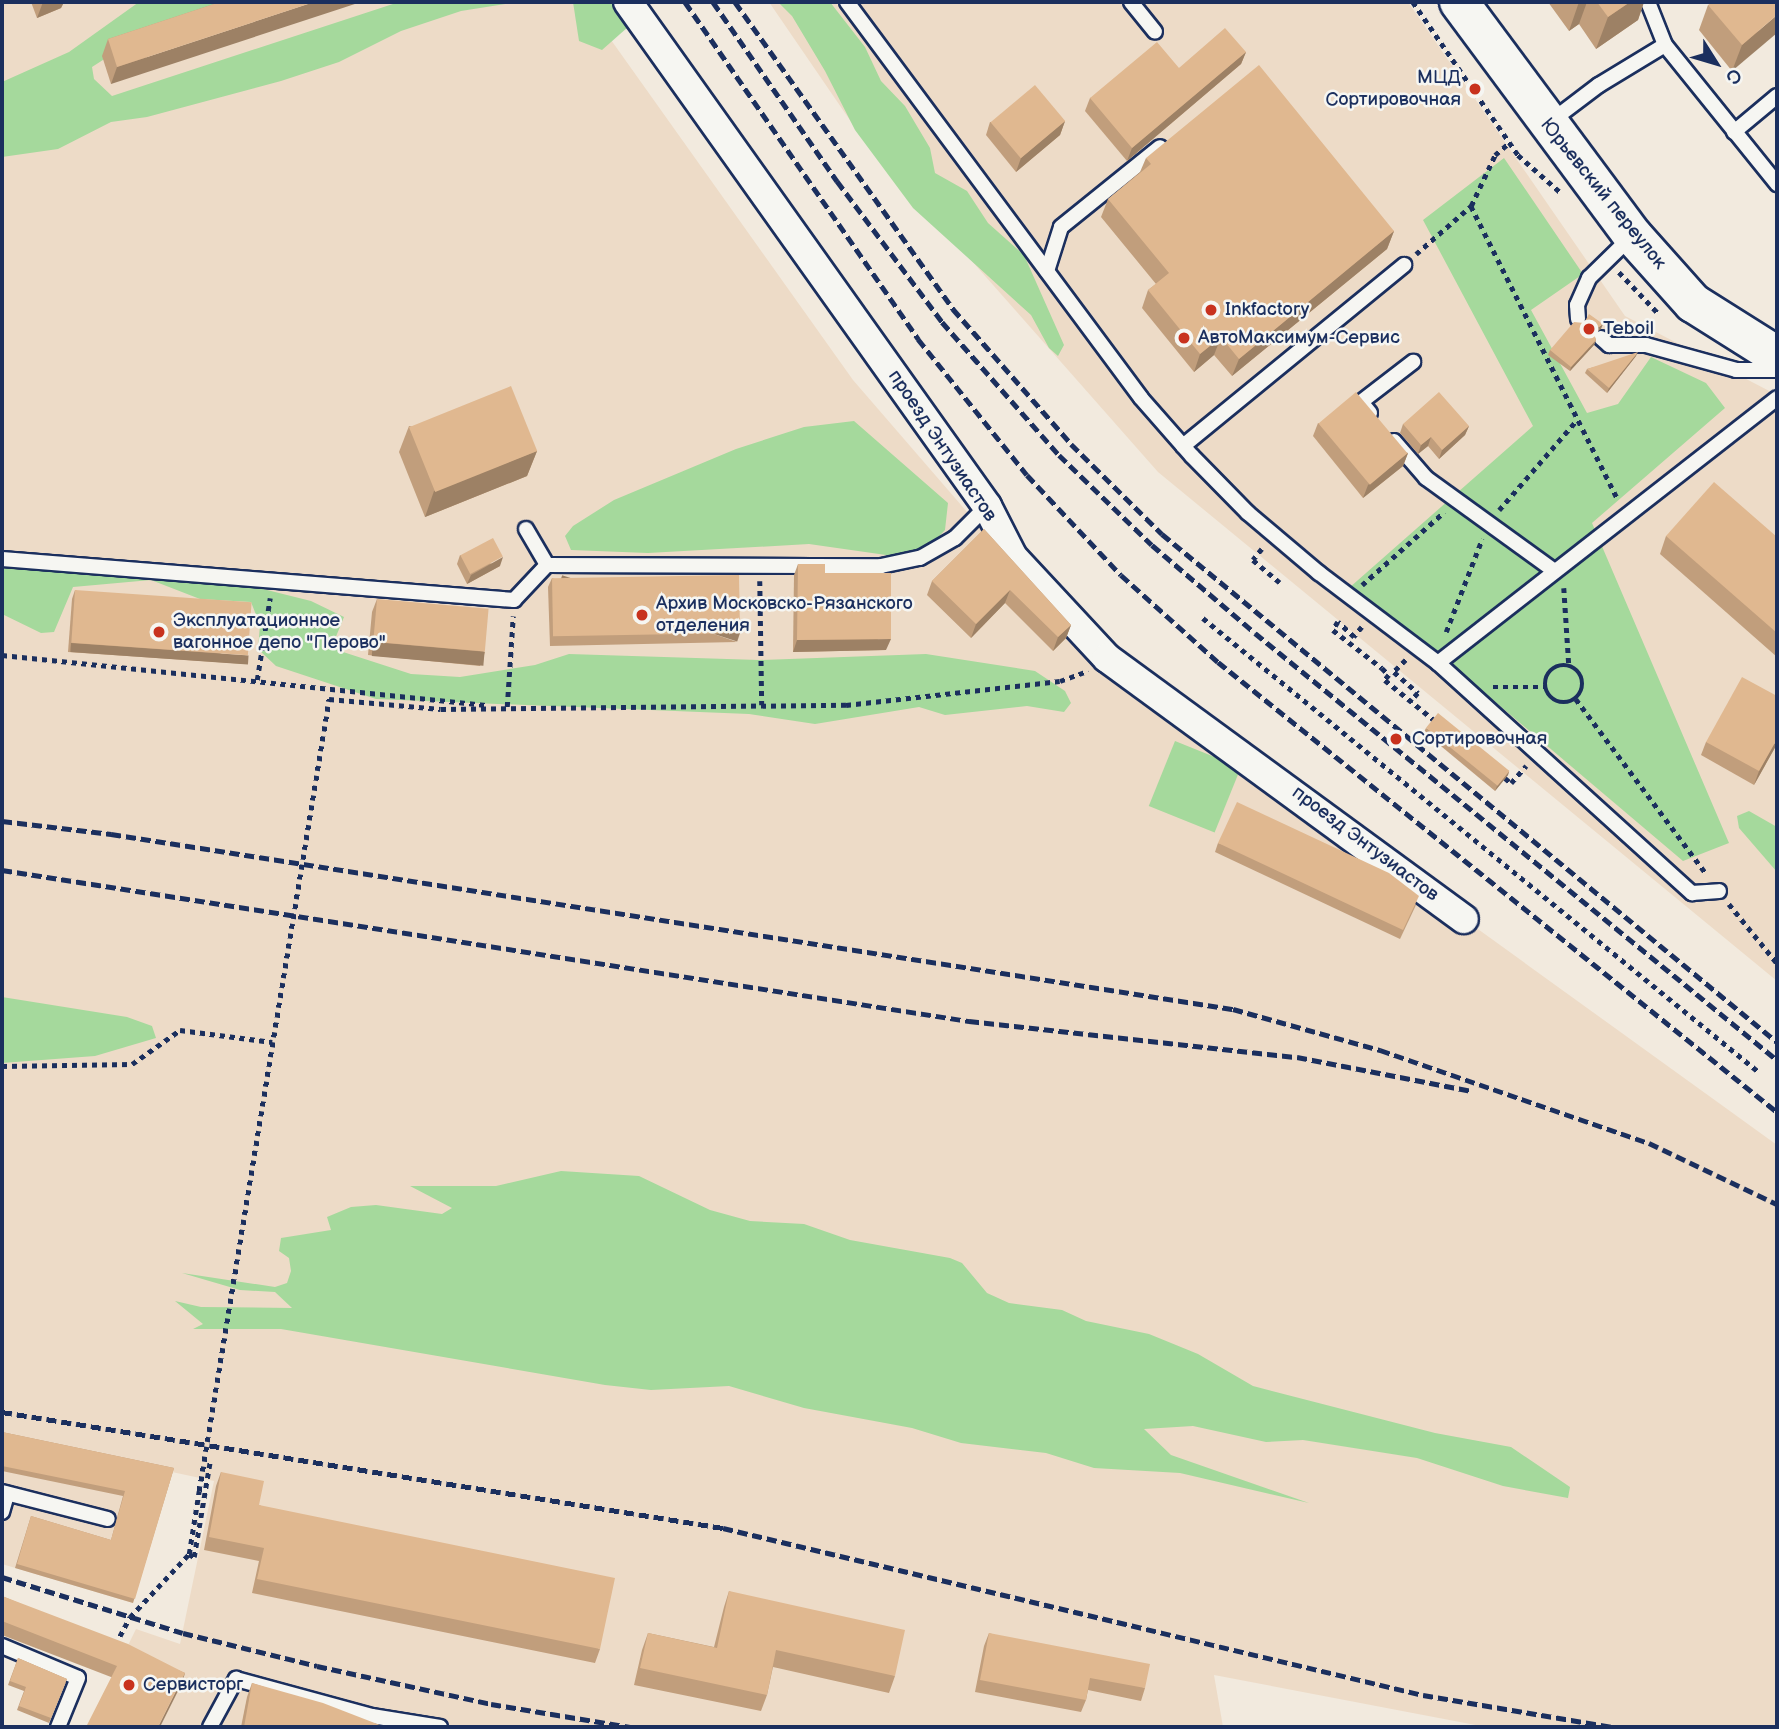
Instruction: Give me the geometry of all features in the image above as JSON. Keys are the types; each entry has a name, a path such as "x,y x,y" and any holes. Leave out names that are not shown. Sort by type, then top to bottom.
{"street":[{"name":"проезд Энтузиастов","path":"628,2 987,506 1013,558 1107,658 1464,919"},
{"name":"Юрьевский переулок","path":"1459,2 1547,124 1633,236 1693,303 1777,356"}],"lane":[{"path":"847,2 1141,398 1248,513 1348,595 1438,663 1692,893 1718,891"},
{"path":"1131,2 1155,32"},
{"path":"1647,2 1665,45 1777,184"},
{"path":"1547,124 1599,85 1665,45"},
{"path":"1734,132 1777,96"},
{"path":"1047,271 1062,227 1168,140"},
{"path":"1578,319 1577,305 1589,278 1633,236"},
{"path":"1183,446 1404,265"},
{"path":"1601,338 1609,345 1646,345 1736,370 1777,370"},
{"path":"1413,362 1361,402 1426,478 1558,567"},
{"path":"1438,663 1777,398"},
{"path":"2,559 514,600 547,565 881,566 920,558 955,538 987,506"},
{"path":"526,529 547,565"},
{"path":"2,1512 4,1493 108,1519"},
{"path":"2,1646 78,1678 58,1727"},
{"path":"210,1727 236,1679 372,1716 440,1727"}],"path":[{"path":"1404,265 1471,206 1494,155 1510,142"},
{"path":"1471,206 1626,514"},
{"path":"1438,663 1489,522 1577,420"},
{"path":"1348,595 1458,500"},
{"path":"1253,560 1280,583"},
{"path":"760,566 762,705"},
{"path":"1558,567 1569,665"},
{"path":"257,680 273,581"},
{"path":"509,707 514,600"},
{"path":"1203,618 1760,1073"},
{"path":"1333,629 1389,675 1385,680 1434,720"},
{"path":"2,655 509,707"},
{"path":"111,1654 130,1617 189,1554 329,699 441,709 846,705 1060,681 1094,668 1107,658"},
{"path":"1545,687 1551,669 1569,665 1579,671 1583,682 1576,699"},
{"path":"1394,672 1418,693 1411,701"},
{"path":"1464,686 1545,687 1558,702 1576,699"},
{"path":"1576,699 1718,891 1777,963"},
{"path":"1505,778 1511,783 1523,769"},
{"path":"2,1066 132,1064 180,1030 272,1042"},
{"path":"189,1554 194,1557 210,1461"}],"shaded area":[{"path":"2,2 584,2 853,380 1006,557 1098,655 1777,1145 1777,1727 1486,1727 1214,1675 1223,1727 88,1727 136,1629 180,1644 214,1481 172,1472 133,1603 2,1564"},
{"path":"769,2 1408,2 1625,316 1777,395 1777,981 1158,472 858,132"}],"green space":[{"path":"139,2 221,2 162,22 92,67 94,79 112,96 399,2 517,2 461,11 401,31 339,62 281,81 147,117 111,122 58,149 2,157 2,82 69,52"},
{"path":"573,2 633,2 628,27 602,50 579,41"},
{"path":"778,2 830,2 865,47 881,81 905,106 930,148 935,173 967,191 988,223 1024,255 1064,345 1058,356 1049,348 1031,315 913,208 855,130 825,71 792,16"},
{"path":"1504,158 1583,274 1531,310 1587,413 1618,404 1651,357 1706,383 1725,408 1592,523 1729,843 1683,861 1461,673 1349,588 1533,426 1423,220"},
{"path":"854,421 948,503 945,530 927,549 900,557 809,544 648,553 571,550 565,536 573,526 614,500 736,449 804,427"},
{"path":"2,556 223,579 311,601 344,617 335,639 340,651 411,674 460,677 535,665 569,654 759,660 926,654 1035,671 1065,691 1071,703 1064,712 1027,706 945,715 919,707 815,724 749,714 376,699 276,666 258,649 260,625 251,602 200,599 151,580 73,587 54,632 41,633 2,614"},
{"path":"1175,741 1241,768 1215,832 1149,806"},
{"path":"1749,811 1777,827 1777,872 1739,828 1737,816"},
{"path":"2,997 127,1017 152,1026 156,1038 95,1056 2,1063"},
{"path":"561,1171 639,1176 710,1210 750,1221 804,1224 850,1240 950,1258 962,1263 987,1293 1009,1303 1062,1310 1086,1321 1149,1334 1198,1354 1253,1386 1435,1433 1511,1447 1570,1487 1568,1498 1503,1486 1417,1458 1303,1440 1266,1442 1193,1426 1144,1429 1171,1455 1309,1503 1180,1473 1094,1468 1046,1453 961,1443 912,1428 804,1408 729,1386 651,1390 605,1385 281,1329 193,1329 203,1324 175,1301 201,1307 292,1308 275,1292 240,1290 182,1273 275,1287 287,1283 291,1271 289,1258 279,1251 281,1238 331,1230 327,1217 351,1207 376,1205 442,1214 452,1208 410,1186 496,1186"}],"building":[{"path":"220,2 314,2 117,67 108,39"},
{"path":"1597,2 1630,2 1608,17"},
{"path":"1712,2 1777,2 1777,15 1742,45 1708,5"},
{"path":"1225,28 1246,52 1132,148 1090,98 1157,42 1179,68"},
{"path":"1259,65 1394,231 1239,359 1221,337 1200,354 1148,290 1169,273 1108,199 1151,164 1146,158"},
{"path":"1035,85 1065,121 1021,158 991,122"},
{"path":"1589,314 1603,324 1593,331 1596,340 1571,367 1550,350 1574,322 1584,323"},
{"path":"1638,352 1609,388 1587,369"},
{"path":"511,386 537,451 435,492 409,427"},
{"path":"1356,392 1407,453 1370,485 1318,423"},
{"path":"1439,392 1469,426 1442,450 1431,437 1421,445 1403,424"},
{"path":"1714,482 1777,537 1777,633 1666,536"},
{"path":"984,529 1071,625 1058,637 1010,590 976,624 932,581"},
{"path":"493,538 503,557 470,574 460,555"},
{"path":"798,564 825,564 825,573 891,573 891,639 797,640"},
{"name":"Архив Московско-Рязанского отделения","path":"739,575 740,633 553,636 552,578"},
{"name":"Эксплуатационное вагонное депо \"Перово\"","path":"75,590 252,602 248,655 71,643"},
{"path":"377,599 489,609 485,652 373,642"},
{"path":"1742,677 1777,696 1777,739 1759,771 1706,742"},
{"path":"1438,713 1509,771 1498,786 1426,728"},
{"path":"1237,802 1389,873 1419,896 1403,930 1218,843"},
{"path":"2,1432 174,1468 135,1599 17,1564 31,1516 111,1540 125,1491 2,1466"},
{"path":"221,1472 264,1481 259,1505 615,1578 600,1649 257,1579 264,1548 209,1537"},
{"path":"729,1591 905,1630 895,1676 776,1650 767,1695 640,1668 648,1633 717,1648"},
{"path":"2,1596 128,1644 185,1673 158,1727 86,1727 117,1666 2,1621"},
{"path":"989,1633 1150,1664 1145,1688 1090,1678 1086,1700 980,1680"},
{"path":"18,1658 67,1679 51,1718 19,1706 26,1687 10,1681"},
{"path":"252,1683 323,1703 385,1727 244,1727"}],"railway":[{"path":"685,2 918,339 1027,475 1121,575 1218,662 1777,1112"},
{"path":"713,2 837,181 942,322 1059,455 1152,545 1255,633 1777,1060"},
{"path":"735,2 953,309 1071,444 1162,534 1777,1042"},
{"path":"2,821 111,834 1233,1009 1380,1050 1649,1143 1777,1204"},
{"path":"2,870 969,1021 1297,1057 1472,1091"},
{"path":"2,1412 723,1528 1423,1695 1612,1727"},
{"path":"2,1577 183,1633 317,1666 491,1704 630,1727"},
{"path":"1142,1727 1325,1727"}],"place":[{"name":"МЦД Сортировочная","path":"1475,89"},
{"name":"Inkfactory","path":"1211,310"},
{"name":"Teboil","path":"1589,329"},
{"name":"АвтоМаксимум-Сервиc","path":"1184,338"},
{"name":"Архив Московско-Рязанского отделения","path":"642,615"},
{"name":"Эксплуатационное вагонное депо \"Перово\"","path":"159,632"},
{"name":"Сортировочная","path":"1396,739"},
{"name":"Сервисторг","path":"129,1685"}]}
